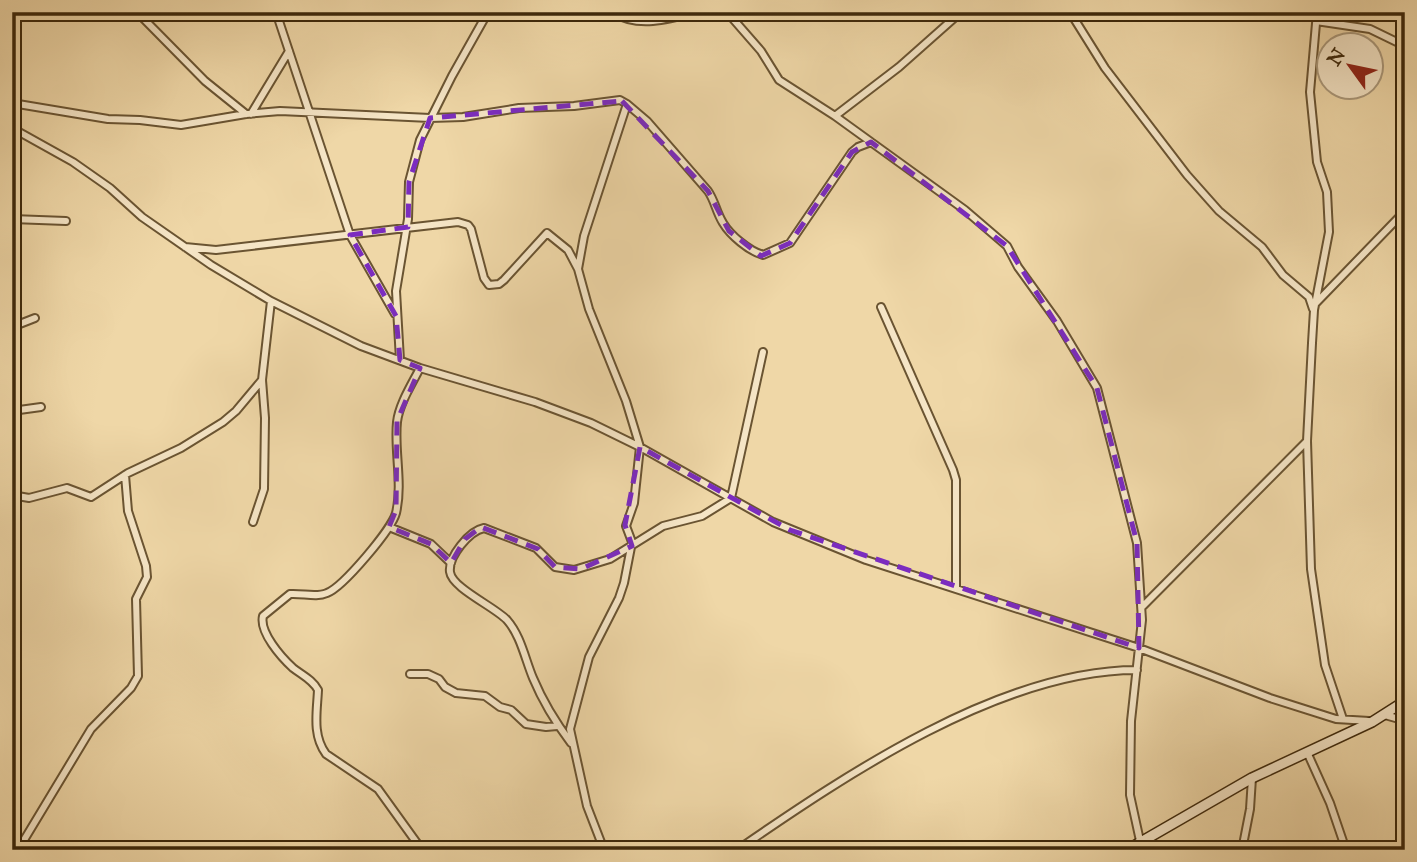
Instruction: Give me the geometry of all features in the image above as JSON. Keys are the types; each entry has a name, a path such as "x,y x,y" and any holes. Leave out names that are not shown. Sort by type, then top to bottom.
{"street":[{"path":"137,12 205,80 249,114"},
{"path":"276,12 351,235 396,316"},
{"path":"400,360 396,291 406,228 409,182 420,140 430,118 488,12"},
{"path":"611,12 638,23 697,12"},
{"path":"727,12 761,51 779,80 871,142 965,211 1007,246 1097,388 1137,543 1142,607 1131,721 1130,795 1141,846"},
{"path":"835,116 899,67 961,12"},
{"path":"1070,12 1105,68 1173,159 1206,197 1262,247 1283,275 1309,298 1315,307"},
{"path":"1317,12 1310,92 1317,162 1327,192 1329,232 1315,307 1307,441 1311,569 1325,665 1343,719"},
{"path":"1316,21 1356,25 1405,46"},
{"path":"249,114 289,51"},
{"path":"12,103 108,119 181,125 249,114 308,111 430,118 463,117 519,108 573,106 620,100 647,121 708,191 729,231 751,250 763,255 790,243 852,152 871,142"},
{"path":"578,269 584,236 627,104"},
{"path":"12,128 74,162 183,247 271,301 360,346 420,368 535,402 591,423 790,530 866,560 1139,648 1270,698 1343,719 1372,722"},
{"path":"1315,307 1405,211"},
{"path":"12,219 66,221"},
{"path":"183,247 216,250 458,222 468,225 484,278 489,285 499,284 504,280 547,233 568,250 578,269 589,309 626,401 640,447 634,503 626,526 632,546 619,598 589,657 570,720 572,744 587,806 604,850"},
{"path":"253,522 264,489 265,418 261,380 271,301"},
{"path":"881,307 956,480 956,589"},
{"path":"12,327 35,318"},
{"path":"572,744 558,726 534,681 512,626 498,612 454,581 450,571 451,563 465,539 480,528 536,548 552,566 568,570 592,566 632,546 663,526 702,516 731,498 763,352"},
{"path":"420,368 397,421 399,455 396,510 389,527 335,590 318,596 290,594 263,616 262,625 275,648 291,666 315,684 318,690 316,732 321,747 326,754 378,789 422,850"},
{"path":"12,495 29,498 67,488 91,498 125,475 181,448 223,422 236,411 261,380"},
{"path":"12,411 41,407"},
{"path":"1142,607 1307,441"},
{"path":"12,843 17,850 91,729 131,688 138,676 136,599 147,577 128,511 125,475"},
{"path":"389,527 431,544 451,563"},
{"path":"737,850 835,784 949,720 1026,690 1110,670 1137,670"},
{"path":"410,674 428,674 456,692 485,696 500,707 511,710 526,723 546,727 558,726"},
{"path":"1128,850 1141,846 1252,778 1372,722 1405,701"},
{"path":"1385,715 1402,719 1405,737"},
{"path":"1307,752 1330,803 1346,850"},
{"path":"1242,850 1250,809 1252,778"}],"highlighted area":[{"path":"622,101 708,191 729,231 761,256 790,243 852,152 871,142 1007,246 1097,388 1137,543 1139,648 790,530 640,447 625,525 632,546 581,569 555,567 538,549 481,527 465,539 451,563 431,544 389,527 396,510 397,421 420,368 400,360 396,316 350,235 408,227 409,182 430,118"}]}
